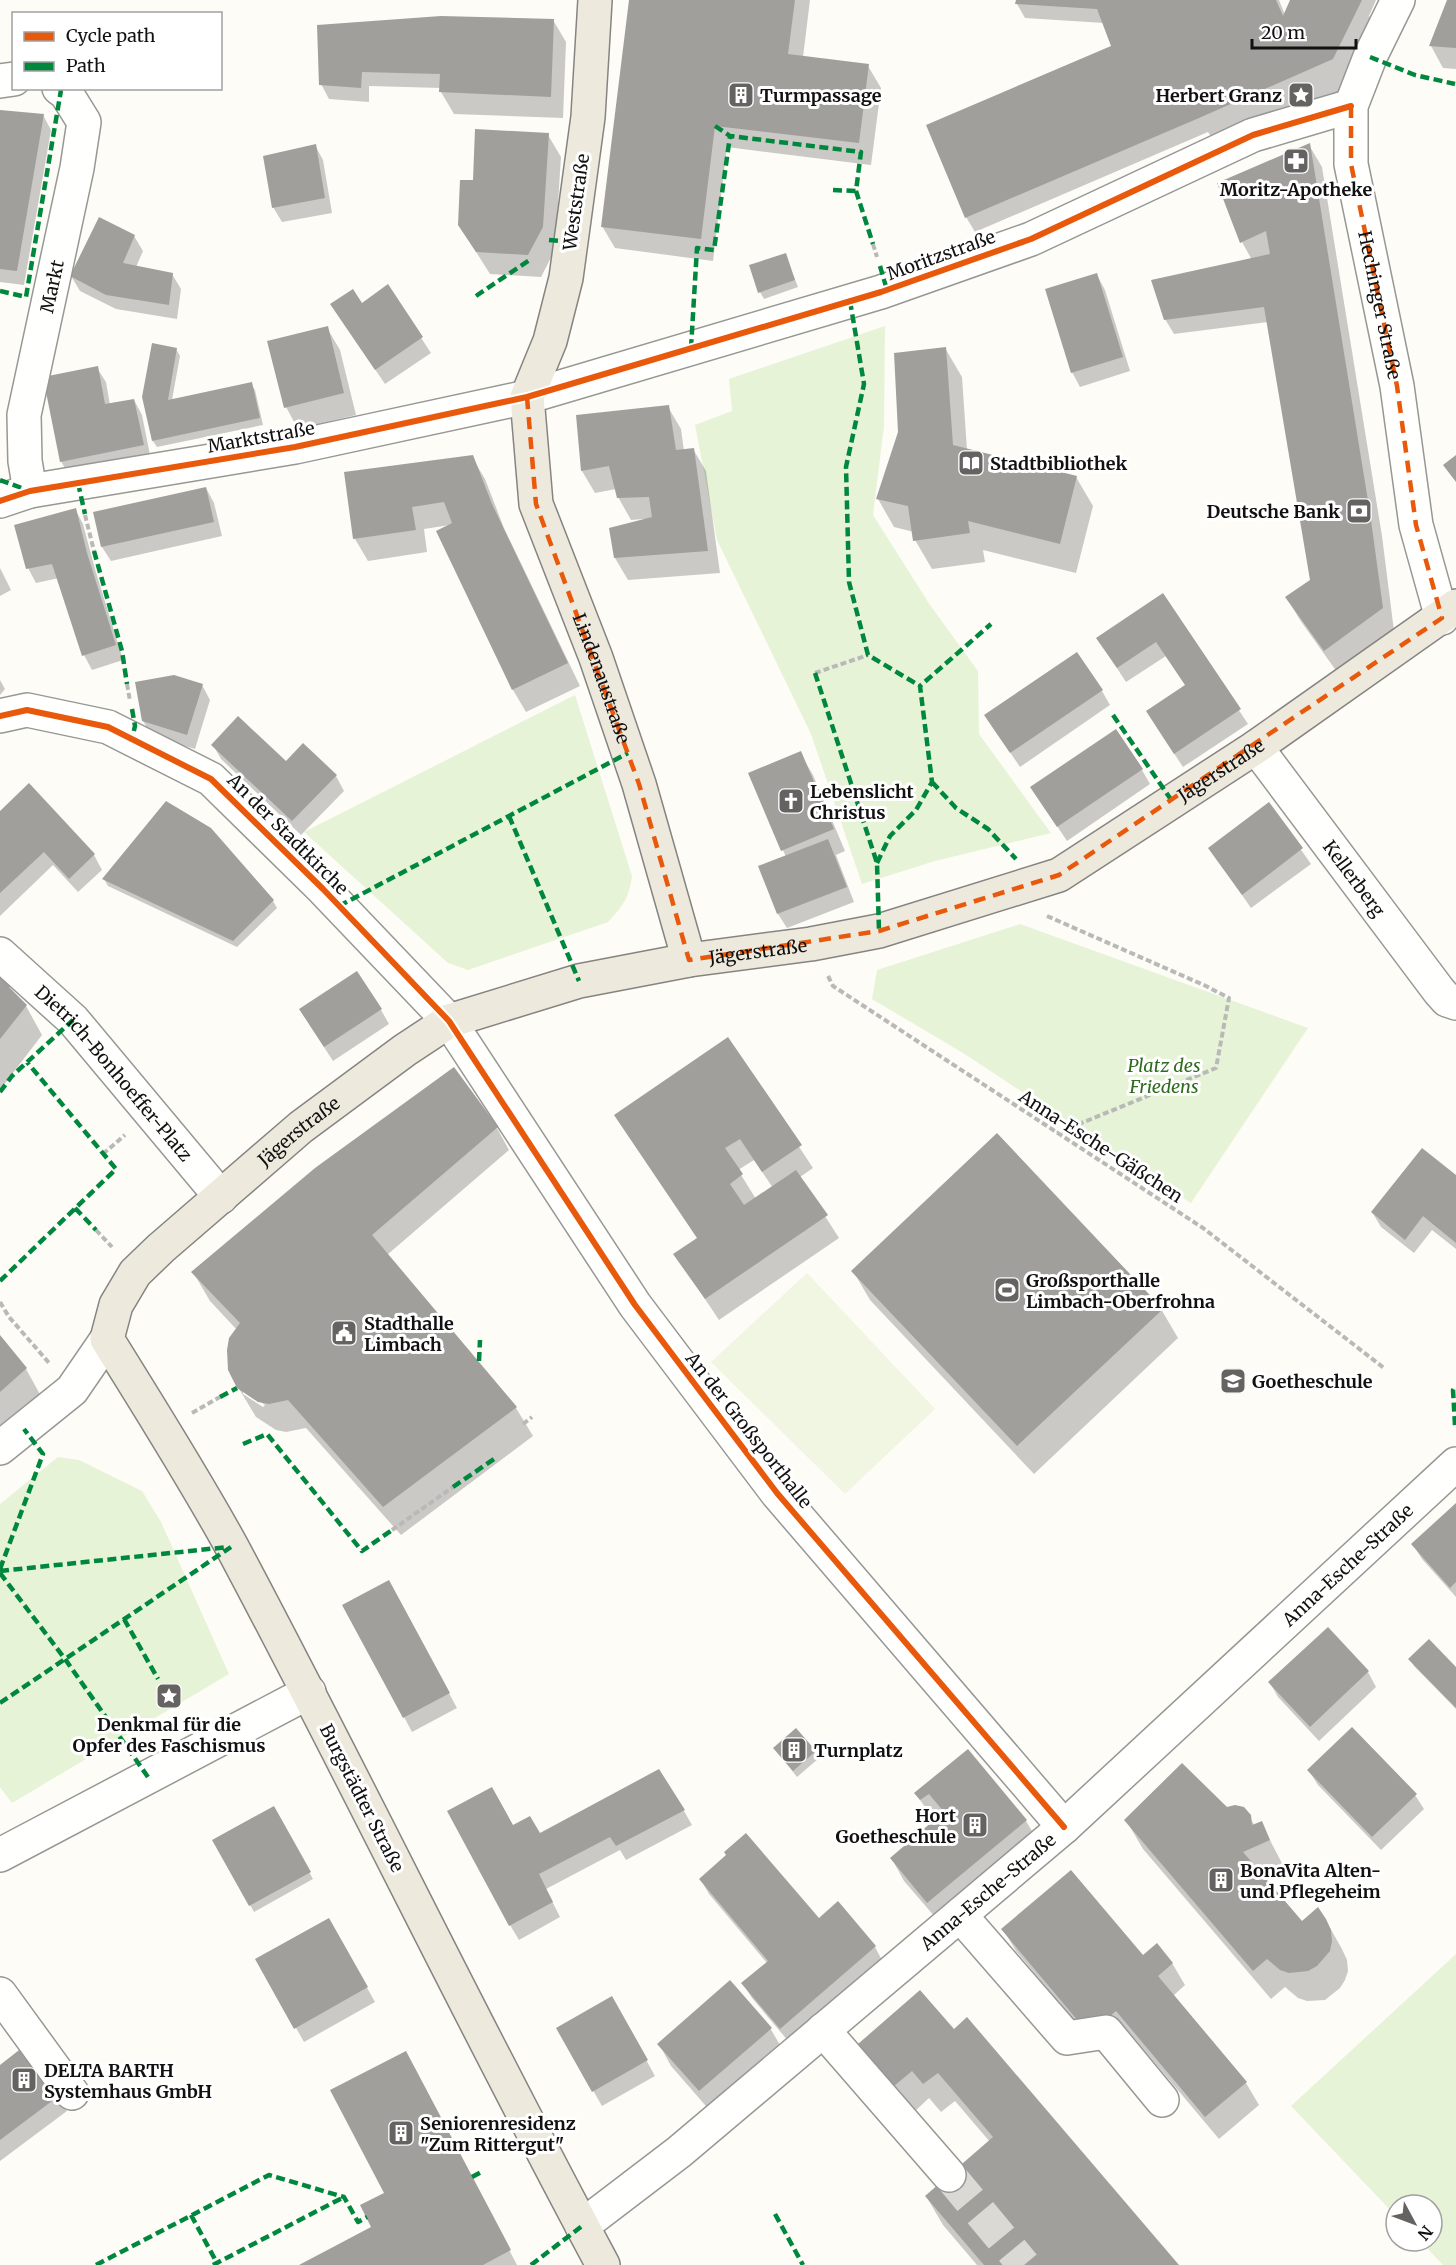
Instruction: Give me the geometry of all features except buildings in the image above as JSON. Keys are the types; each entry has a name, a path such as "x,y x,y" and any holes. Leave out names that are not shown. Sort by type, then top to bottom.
{"main road":[{"name":"Weststraße","path":"527,398 550,341 566,278 588,117 595,0"},
{"name":"Lindenaustraße","path":"527,398 536,504 596,658 636,774 688,960"},
{"name":"Jägerstraße","path":"107,1339 116,1305 135,1273 301,1127 405,1050 449,1022 579,981 688,960 811,944 879,931 1059,875 1256,747 1449,612"},
{"name":"Burgstädter Straße","path":"107,1339 231,1547 309,1692 603,2265"}],"street":[{"name":"Hechinger Straße","path":"1398,0 1370,57 1351,106 1351,164 1397,386 1416,525 1449,612"},
{"name":"Markt","path":"15,496 25,461 24,415 77,168 84,122 62,90"},
{"name":"Moritzstraße","path":"527,398 881,292 1031,239 1253,135 1351,106"},
{"name":"Marktstraße","path":"15,496 295,447 527,398"},
{"name":"An der Stadtkirche","path":"0,716 27,710 108,727 211,779 323,889 449,1022"},
{"name":"Kellerberg","path":"1256,747 1439,991 1447,1000 1456,1003"},
{"name":"Dietrich-Bonhoeffer-Platz","path":"0,954 74,1020 221,1197"},
{"name":"An der Großsporthalle","path":"449,1022 635,1305 770,1484 1064,1827"},
{"path":"0,1448 72,1390 107,1339"},
{"name":"Anna-Esche-Straße","path":"582,2226 680,2152 1064,1827 1456,1464"},
{"path":"0,1855 309,1692"},
{"path":"960,1915 1067,2038 1106,2032 1162,2100"},
{"path":"0,1994 72,2093"},
{"path":"823,2030 949,2175"}],"path":[{"path":"85,514 94,551"},
{"path":"815,673 868,655"},
{"path":"998,894 1229,998 1216,1068 1056,1133"},
{"path":"96,1230 103,1237"},
{"path":"0,1302 9,1317 72,1390"},
{"path":"523,1424 532,1417"},
{"path":"392,1530 453,1487"}],"highlighted area":[{"path":"1351,106 1351,164 1397,386 1416,525 1442,618 1059,875 879,931 689,960 639,784 536,504 527,397 881,292 1031,239 1253,135"}],"green space":[{"path":"885,326 884,426 873,515 930,605 978,671 979,734 1051,833 935,861 862,884 811,734 717,540 695,425 732,411 729,379"},
{"path":"575,695 632,876 624,901 608,922 468,970 448,963 304,832"},
{"name":"Platz des Friedens","path":"1020,924 1308,1028 1191,1203 963,1053 872,999 877,970"},
{"path":"807,1273 935,1409 845,1494 711,1362"},
{"path":"58,1457 79,1460 142,1491 161,1522 229,1674 12,1803 0,1787 0,1504"},
{"path":"1456,1954 1456,2265 1443,2265 1432,2253 1444,2253 1444,2193 1384,2193 1384,2203 1291,2106"}],"tunnel":[{"path":"949,2175 1024,2265"}],"marked path":[{"path":"1370,57 1415,75 1455,84"},
{"path":"0,291 26,297 61,90"},
{"path":"715,126 730,136 861,152 856,191 873,244"},
{"path":"691,348 697,248 714,250 730,136 732,138"},
{"path":"833,190 856,191"},
{"path":"549,240 571,242"},
{"path":"476,296 531,259"},
{"path":"880,266 887,290"},
{"path":"850,301 864,384 846,467 849,582 868,655 920,686"},
{"path":"0,480 30,491"},
{"path":"78,483 85,514"},
{"path":"94,551 122,651 127,684"},
{"path":"877,863 890,836 916,810 932,782 920,686 991,624"},
{"path":"815,673 877,863 879,931"},
{"path":"132,709 135,726 132,739"},
{"path":"1113,715 1172,801"},
{"path":"339,906 628,753"},
{"path":"932,782 956,808 988,829 1016,859"},
{"path":"509,816 579,981"},
{"path":"0,1092 12,1076 73,1020"},
{"path":"0,1281 116,1169 27,1062"},
{"path":"75,1208 96,1230"},
{"path":"479,1361 480,1340"},
{"path":"1455,1425 1453,1390 1456,1386"},
{"path":"220,1397 237,1388"},
{"path":"0,1569 43,1454 24,1429"},
{"path":"243,1444 267,1434 362,1551 392,1530"},
{"path":"453,1487 494,1459"},
{"path":"0,1571 228,1547"},
{"path":"0,1703 231,1547"},
{"path":"0,1573 65,1659 148,1777"},
{"path":"124,1619 158,1679"},
{"path":"472,2177 483,2171"},
{"path":"96,2265 269,2175 344,2197 358,2222 367,2217"},
{"path":"213,2265 344,2197"},
{"path":"775,2214 803,2265"},
{"path":"191,2215 217,2263"},
{"path":"531,2265 582,2226"}],"cycle path":[{"path":"0,501 30,491 295,447 527,397 881,292 1031,239 1253,135 1351,106"},
{"path":"0,716 27,710 108,727 211,779 323,889 449,1021 635,1305 777,1493 1064,1827"}],"place":[{"name":"Turmpassage","path":"741,95"},
{"name":"Herbert Granz","path":"1301,95"},
{"name":"Moritz-Apotheke","path":"1296,161"},
{"name":"Stadtbibliothek","path":"971,463"},
{"name":"Deutsche Bank","path":"1359,511"},
{"name":"Lebenslicht Christus","path":"791,801"},
{"name":"Großsporthalle Limbach-Oberfrohna","path":"1007,1290"},
{"name":"Stadthalle Limbach","path":"344,1333"},
{"name":"Goetheschule","path":"1233,1381"},
{"name":"Denkmal für die Opfer des Faschismus","path":"169,1696"},
{"name":"Turnplatz","path":"794,1750"},
{"name":"Hort Goetheschule","path":"975,1825"},
{"name":"BonaVita Alten- und Pflegeheim","path":"1221,1880"},
{"name":"DELTA BARTH Systemhaus GmbH","path":"24,2080"},
{"name":"Seniorenresidenz \"Zum Rittergut\"","path":"401,2133"}]}
